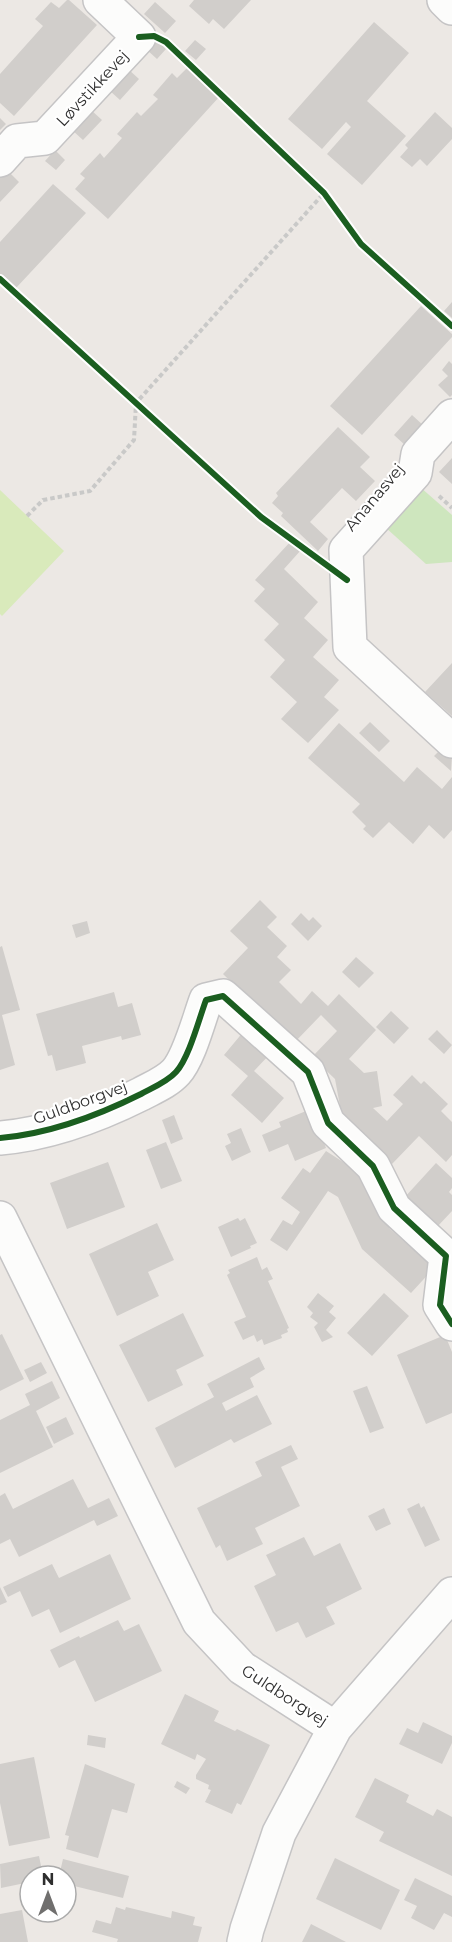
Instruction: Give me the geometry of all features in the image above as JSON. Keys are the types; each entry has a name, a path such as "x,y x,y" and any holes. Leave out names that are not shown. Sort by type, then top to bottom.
{"street":[{"name":"Løvstikkevej","path":"0,160 17,141 45,138 139,37 100,0"},
{"path":"444,0 452,8"},
{"name":"Ananasvej","path":"452,416 418,454 415,473 346,550 350,646 452,741"},
{"name":"Guldborgvej","path":"0,1138 18,1137 66,1124 113,1108 157,1086 176,1071 186,1052 206,1000 223,996 308,1072 328,1123 373,1166 394,1208 446,1256 440,1305 452,1324"},
{"name":"Guldborgvej","path":"0,1218 200,1622 242,1668 335,1728"},
{"name":"Guldborgvej","path":"244,1942 246,1929 279,1833 335,1728 452,1594"}],"path":[{"path":"316,185 330,201"},
{"path":"27,516 43,500 90,491 135,440 136,403 324,193"},
{"path":"128,395 145,410"}],"green space":[{"path":"420,487 452,515 452,562 426,564 385,527"},
{"path":"0,490 64,551 2,616 0,614"}],"building":[{"path":"67,0 97,25 14,116 0,103 0,74 43,26 35,19 51,2 59,8"},
{"path":"194,0 251,0 224,29 213,19 209,24 189,6"},
{"path":"155,2 176,21 165,33 144,14"},
{"path":"374,22 409,53 367,101 406,136 362,185 327,154 351,127 346,122 322,149 288,119"},
{"path":"156,39 166,49 157,59 146,49"},
{"path":"195,40 206,49 196,60 185,51"},
{"path":"188,67 220,96 108,219 75,189 85,178 80,174 100,153 104,158 122,138 117,134 137,112 141,116 158,99 153,95 172,73 177,78"},
{"path":"128,69 139,79 120,100 109,90"},
{"path":"91,110 102,120 83,140 72,130"},
{"path":"435,112 452,128 452,139 427,166 420,159 412,167 400,157 408,148 405,145"},
{"path":"0,118 6,124 0,130"},
{"path":"55,150 65,160 56,170 45,161"},
{"path":"7,170 19,182 0,202 0,178"},
{"path":"53,184 86,213 16,288 0,274 0,242"},
{"path":"452,302 452,318 444,311"},
{"path":"421,306 452,334 452,337 362,435 330,406"},
{"path":"449,361 452,364 452,395 450,397 438,385 448,376 442,370"},
{"path":"412,415 424,426 406,446 394,435"},
{"path":"338,427 370,457 360,467 375,481 356,501 342,488 310,522 328,539 318,551 281,516 283,513 272,503 278,496 276,493"},
{"path":"452,458 452,484 439,472"},
{"path":"291,541 301,550 284,569 318,602 304,618 328,640 313,657 339,680 324,697 339,710 308,743 281,719 297,702 270,677 285,660 264,640 279,624 254,601 265,589 255,580"},
{"path":"452,663 452,716 425,692"},
{"path":"370,722 390,741 379,752 359,733"},
{"path":"339,723 404,782 417,767 442,789 452,777 452,830 444,839 429,825 413,844 389,822 373,838 363,829 366,826 352,812 360,804 308,758"},
{"path":"443,747 452,756 451,771 434,756"},
{"path":"260,900 277,917 267,927 287,946 277,957 291,970 279,982 301,1004 312,991 328,1006 339,994 376,1030 349,1059 364,1073 377,1071 382,1106 373,1108 387,1121 403,1104 393,1095 412,1075 421,1084 424,1081 448,1104 441,1111 452,1122 452,1155 446,1162 419,1136 392,1164 342,1117 335,1079 312,1057 337,1031 321,1015 294,1043 223,974 248,948 230,931"},
{"path":"301,913 309,921 313,917 322,926 308,941 291,924"},
{"path":"87,921 90,933 76,938 72,925"},
{"path":"2,946 20,1010 2,1015 15,1065 0,1070 0,947"},
{"path":"356,957 374,973 359,988 342,972"},
{"path":"114,992 118,1007 132,1003 141,1035 122,1040 121,1036 82,1046 86,1063 56,1071 52,1055 48,1056 36,1014"},
{"path":"391,1011 409,1028 394,1044 376,1027"},
{"path":"437,1030 452,1045 444,1054 428,1039"},
{"path":"244,1031 270,1054 254,1071 284,1098 262,1123 231,1095 248,1076 224,1055"},
{"path":"311,1109 326,1148 295,1161 288,1144 269,1152 262,1135 281,1127 279,1122"},
{"path":"174,1115 183,1139 171,1144 162,1120"},
{"path":"241,1128 251,1152 232,1161 225,1146 231,1143 227,1134"},
{"path":"166,1142 182,1181 161,1189 146,1150"},
{"path":"326,1151 365,1176 390,1229 434,1268 411,1293 362,1249 338,1197 328,1191 287,1251 270,1240 283,1220 292,1225 300,1212 281,1198 303,1168 310,1173"},
{"path":"108,1162 125,1207 67,1229 50,1183"},
{"path":"436,1163 452,1178 452,1188 449,1192 452,1195 452,1211 437,1227 404,1198"},
{"path":"238,1218 240,1221 245,1218 257,1243 231,1257 218,1227"},
{"path":"157,1223 174,1260 148,1272 159,1296 117,1316 89,1254"},
{"path":"257,1257 262,1270 267,1267 273,1279 268,1281 289,1328 288,1332 281,1335 282,1338 264,1345 262,1339 257,1342 254,1335 243,1340 234,1322 246,1317 227,1275 230,1273 228,1270"},
{"path":"318,1293 334,1306 329,1312 336,1318 326,1330 333,1337 322,1342 314,1327 318,1323 310,1317 313,1313 307,1307"},
{"path":"384,1293 409,1316 372,1356 347,1333"},
{"path":"183,1313 204,1356 176,1370 183,1385 148,1402 119,1345"},
{"path":"2,1334 24,1379 0,1391 0,1335"},
{"path":"445,1335 452,1352 452,1413 426,1424 397,1355"},
{"path":"259,1357 265,1369 250,1378 254,1387 222,1403 226,1411 257,1395 272,1424 234,1443 231,1439 175,1468 155,1428 214,1397 207,1384"},
{"path":"41,1362 47,1373 30,1382 24,1370"},
{"path":"52,1381 60,1398 36,1411 53,1447 0,1473 0,1420 30,1405 25,1394"},
{"path":"367,1386 384,1428 370,1433 353,1391"},
{"path":"66,1417 74,1434 54,1444 46,1427"},
{"path":"291,1445 298,1459 281,1467 300,1506 255,1528 263,1544 227,1561 220,1545 216,1548 197,1508 262,1476 255,1462"},
{"path":"73,1479 88,1508 109,1498 118,1516 97,1526 94,1520 19,1557 10,1539 0,1544 0,1496 5,1493 13,1509"},
{"path":"419,1503 421,1508 424,1506 440,1540 425,1547 407,1509"},
{"path":"384,1508 391,1524 376,1531 368,1516"},
{"path":"304,1537 314,1556 340,1543 362,1589 326,1607 335,1624 306,1638 298,1622 276,1632 254,1586 276,1575 266,1555"},
{"path":"110,1554 131,1599 60,1633 49,1609 32,1617 20,1591 8,1597 3,1587 52,1564 59,1578"},
{"path":"0,1587 7,1602 0,1605"},
{"path":"118,1620 124,1631 139,1624 162,1671 95,1702 75,1660 59,1668 50,1650"},
{"path":"185,1694 219,1711 214,1721 270,1745 241,1805 237,1803 232,1814 205,1802 211,1790 208,1789 209,1785 196,1779 196,1775 206,1759 197,1754 195,1760 161,1744"},
{"path":"423,1722 452,1736 452,1743 442,1764 399,1744 407,1728 418,1733"},
{"path":"88,1735 106,1738 105,1748 87,1745"},
{"path":"34,1757 50,1838 9,1846 0,1803 0,1764"},
{"path":"85,1764 135,1784 127,1813 112,1809 98,1858 66,1849 69,1836 65,1835"},
{"path":"375,1778 409,1795 406,1802 433,1816 437,1809 452,1817 452,1876 379,1841 384,1832 355,1817"},
{"path":"177,1781 190,1788 186,1794 174,1787"},
{"path":"39,1856 41,1864 18,1864 18,1884 1,1888 0,1864"},
{"path":"335,1858 400,1890 381,1930 316,1899"},
{"path":"63,1859 129,1876 123,1898 78,1887 78,1864 62,1864"},
{"path":"415,1878 452,1896 452,1917 444,1913 434,1930 411,1918 417,1906 404,1900"},
{"path":"116,1907 125,1910 126,1907 171,1918 172,1911 195,1917 193,1925 202,1927 198,1942 117,1942 118,1939 92,1932 96,1920 111,1924"},
{"path":"18,1911 18,1924 25,1924 28,1942 0,1942 0,1914"},
{"path":"311,1924 346,1942 302,1942"}],"cycle path":[{"path":"139,37 154,36 166,42 324,193 361,244 452,326"},
{"path":"0,279 261,517 347,580"},
{"path":"0,1138 37,1133 90,1117 164,1082 181,1066 206,1000 223,996 308,1072 328,1123 373,1166 394,1208 446,1256 440,1305 452,1324"}]}
